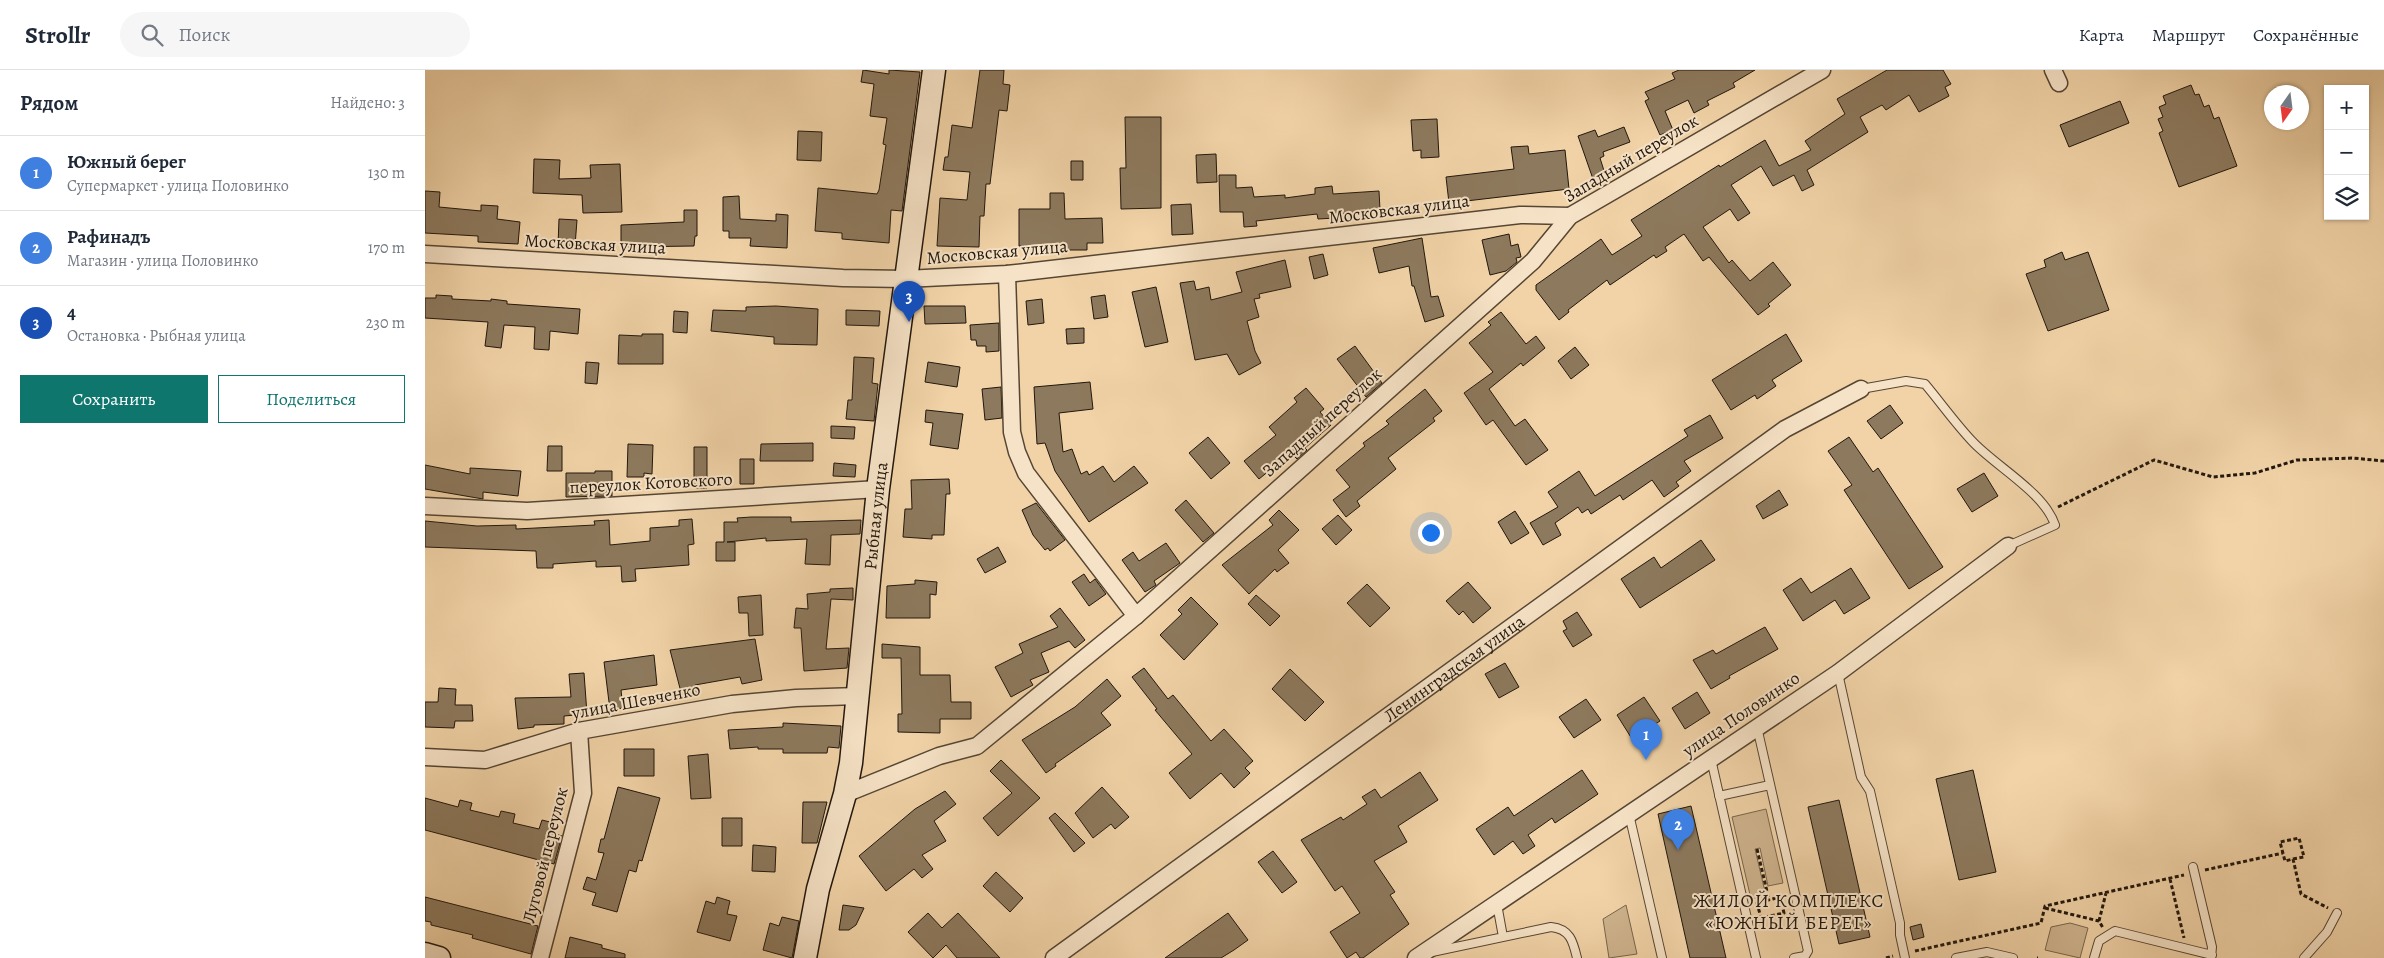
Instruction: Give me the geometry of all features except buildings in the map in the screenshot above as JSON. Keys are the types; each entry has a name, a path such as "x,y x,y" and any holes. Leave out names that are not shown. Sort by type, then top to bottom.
{"street":[{"name":"Рыбная улица","path":"805,958 818,889 845,794 851,763 878,490 934,70"},
{"name":"Западный переулок","path":"845,794 939,756 977,746 1136,616 1533,261 1570,216 1821,70"},
{"name":"Московская улица","path":"425,254 833,277 905,279 1007,274 1520,215 1570,216"},
{"path":"1007,274 1012,432 1017,452 1025,473 1136,616"},
{"name":"Ленинградская улица","path":"1054,958 1785,429 1861,389"},
{"name":"переулок Котовского","path":"425,506 527,511 878,490"},
{"name":"улица Половинко","path":"1418,956 1838,673 2009,546"},
{"name":"улица Шевченко","path":"425,757 485,760 579,731 732,704 796,698 858,696"},
{"name":"Луговой переулок","path":"540,958 583,793 579,731"},
{"path":"425,954 439,958"}],"lane":[{"path":"1861,389 1906,381 1925,384 1973,442 2049,511 2055,525 2009,546"},
{"path":"1838,673 1861,777 1870,791 1900,923 1905,958"},
{"path":"1757,727 1807,951 1805,956 1794,958"},
{"path":"1711,758 1756,958"},
{"path":"1719,796 1770,785"},
{"path":"1629,814 1662,958"},
{"path":"2094,958 2099,941 2107,935 2120,932 2212,956 2193,867"},
{"path":"1496,904 1503,936"},
{"path":"2304,958 2327,932 2337,913"},
{"path":"1418,956 1543,928 1559,928 1571,936 1577,958"},
{"path":"1960,958 1987,952 2013,958"}],"path":[{"path":"2049,511 2154,460 2213,477 2255,473 2297,460 2352,458 2384,461"},
{"path":"2299,838 2304,857 2293,859 2285,861 2280,842 2299,838"},
{"path":"1757,849 1769,900"},
{"path":"2201,871 2283,853"},
{"path":"2293,859 2301,894 2337,913"},
{"path":"2045,908 2187,875"},
{"path":"2170,878 2186,948"},
{"path":"2106,893 2099,921 2107,935"},
{"path":"1780,897 1784,913 1772,915 1761,918 1757,902 1780,897"},
{"path":"2045,908 2099,921"},
{"path":"1912,952 2041,924 2045,908"},
{"path":"1772,915 1774,924"},
{"path":"1886,958 1893,956"}],"shaded area":[{"path":"1766,809 1783,883 1768,886 1760,848 1755,849 1766,896 1751,899 1732,817"},
{"path":"1626,905 1637,954 1609,958 1603,919"},
{"path":"2070,923 2088,928 2080,958 2045,950 2051,927"}],"place":[{"name":"4","path":"909,322"},
{"name":"Южный берег","path":"1646,760"},
{"name":"Рафинадъ","path":"1678,850"}],"district":[{"name":"ЖИЛОЙ КОМПЛЕКС «ЮЖНЫЙ БЕРЕГ»","path":"1789,911"}]}
